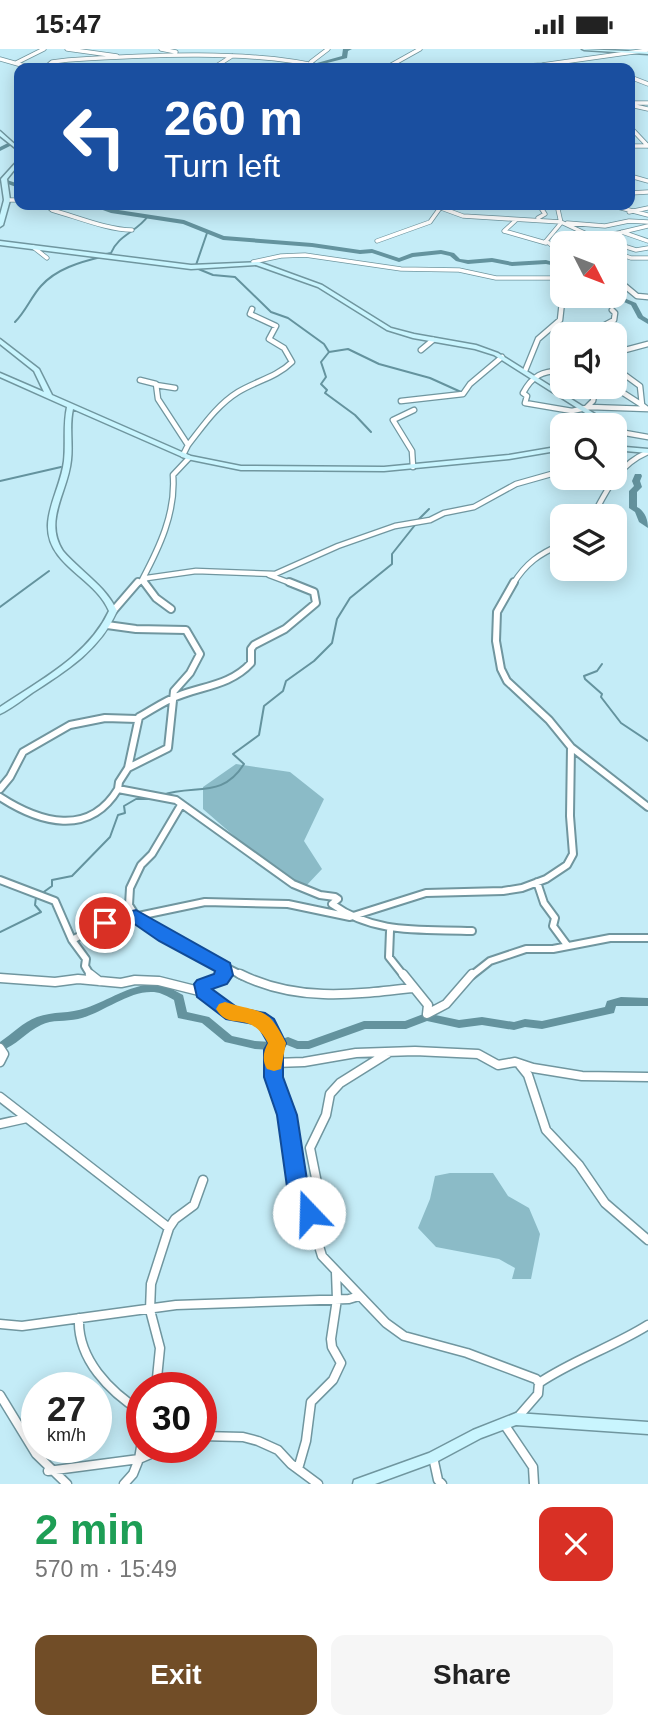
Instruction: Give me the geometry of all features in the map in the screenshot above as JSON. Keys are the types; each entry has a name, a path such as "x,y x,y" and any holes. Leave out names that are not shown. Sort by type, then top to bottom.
{"street":[{"path":"0,59 16,63 44,49"},
{"path":"67,49 125,58"},
{"path":"161,49 184,55"},
{"path":"220,55 229,49"},
{"path":"312,60 328,49"},
{"path":"395,63 420,49"},
{"path":"584,49 648,52"},
{"path":"548,63 632,52"},
{"path":"51,63 184,55 312,60 317,63"},
{"path":"221,63 232,56"},
{"path":"635,132 648,146"},
{"path":"0,133 14,146"},
{"path":"0,225 7,200 4,179 14,167"},
{"path":"645,192 648,198"},
{"path":"7,200 14,200"},
{"path":"629,212 648,208"},
{"path":"52,210 98,222 114,230 132,230"},
{"path":"377,241 430,222 439,210"},
{"path":"446,210 463,216 515,221 536,219 609,226 629,221 648,224"},
{"path":"536,219 545,214 543,210"},
{"path":"557,210 562,222 581,231"},
{"path":"624,210 648,215"},
{"path":"515,221 504,231 550,245"},
{"path":"546,243 547,238 562,222"},
{"path":"625,231 648,224"},
{"path":"627,234 648,241"},
{"path":"0,243 191,267 305,255 393,268 459,270 502,278 550,278"},
{"path":"33,247 47,258"},
{"path":"627,248 634,250 648,248"},
{"path":"627,257 648,258"},
{"path":"253,262 320,286 382,326 433,340 475,347 502,357 590,413"},
{"path":"627,287 637,296 648,297"},
{"path":"525,371 538,339 560,322 561,308"},
{"path":"0,711 72,660 107,625 113,611 142,580 164,538 167,510 174,486 173,475 186,456 188,445 219,406 252,385 284,370 292,362 284,348 269,339 276,326 250,314 252,309"},
{"path":"610,322 614,320 615,313 612,310"},
{"path":"421,350 433,340"},
{"path":"0,341 37,370 49,396"},
{"path":"627,349 648,344"},
{"path":"401,401 463,394 470,384 502,357"},
{"path":"550,371 533,376 523,393 527,396 525,403 555,409 645,407"},
{"path":"0,375 186,456 253,469 371,470 550,450"},
{"path":"627,376 640,385 645,407"},
{"path":"140,380 156,386 175,388"},
{"path":"156,386 158,401 173,419 188,445"},
{"path":"627,395 645,407"},
{"path":"584,408 593,399"},
{"path":"70,406 67,416 68,467 53,514 52,539 78,574 106,598 113,611"},
{"path":"413,467 412,451 393,420 414,410"},
{"path":"627,433 648,437"},
{"path":"627,450 648,452"},
{"path":"599,504 624,466 633,457 648,452"},
{"path":"269,575 395,526 429,520 444,513 479,505 516,484 550,474"},
{"path":"550,549 523,567 497,613 496,641 501,669 507,681 549,720 571,747 648,807"},
{"path":"0,789 10,777 23,752 70,725 105,718 137,719 173,699 192,691 205,690 243,672 251,663 251,649 254,645 285,629 316,603 317,597 314,592 269,575 236,571 187,572 142,580"},
{"path":"142,580 156,598 171,610"},
{"path":"0,797 28,815 69,820 102,812 113,803 119,782 128,768 140,759 159,755 168,748 174,691 190,673 200,654 186,630 136,629 107,625"},
{"path":"128,768 137,719"},
{"path":"350,917 426,893 503,891 537,882 567,866 574,850 570,816 571,747"},
{"path":"118,789 128,793 175,799 297,887 338,899 332,904 350,917"},
{"path":"181,804 130,888 129,905 136,916 165,937 265,987 338,996 412,988"},
{"path":"0,880 55,901 62,923 86,959 85,966 92,977 99,981"},
{"path":"537,882 544,903 555,918 553,926 567,945"},
{"path":"72,940 105,923 205,902 288,904 350,917 390,931 472,932"},
{"path":"390,931 389,957 428,1005 427,1014 455,999 463,983 495,958 524,950 551,949 617,936 648,938"},
{"path":"203,992 203,984 220,979 224,975 224,968"},
{"path":"0,978 159,981 203,992 233,1014 259,1018 267,1024 277,1043 273,1050 273,1077 287,1115 298,1194 309,1213 322,1256 392,1328 411,1339 491,1361 536,1379 539,1383 538,1394 510,1421 433,1457 359,1484"},
{"path":"0,1048 4,1054 0,1062"},
{"path":"274,1063 304,1062 356,1053 415,1051 478,1054 499,1065 515,1062 533,1068 582,1076 648,1077"},
{"path":"309,1213 317,1183 310,1148 326,1115 330,1094 340,1083 388,1052"},
{"path":"515,1062 528,1075 546,1130 579,1165 605,1203 648,1240"},
{"path":"0,1097 169,1228"},
{"path":"0,1124 27,1118"},
{"path":"158,1372 160,1348 150,1310 151,1284 169,1228 175,1219 194,1205 203,1180"},
{"path":"298,1469 306,1441 311,1402 333,1380 341,1363 332,1347 331,1339 337,1299 336,1272"},
{"path":"0,1324 22,1326 176,1305 359,1296"},
{"path":"79,1318 76,1331 80,1342 98,1374 126,1402"},
{"path":"539,1383 561,1368 646,1331"},
{"path":"0,1395 48,1471 67,1484"},
{"path":"510,1421 648,1428"},
{"path":"510,1421 533,1467 534,1484"},
{"path":"217,1436 243,1437 278,1450 318,1484"},
{"path":"433,1457 438,1480 442,1484"},
{"path":"48,1471 79,1466 104,1467 126,1462"},
{"path":"124,1484 133,1474 137,1463"}],"shaded area":[{"path":"236,764 290,772 324,799 304,841 322,869 305,887 272,869 203,809 203,787"},
{"path":"450,1173 493,1173 508,1196 529,1208 540,1234 531,1279 512,1279 515,1268 499,1259 436,1247 418,1228 430,1199 435,1176"}],"waterway":[{"path":"322,63 345,57 345,50 349,49"},
{"path":"0,149 10,144"},
{"path":"7,182 14,184"},
{"path":"108,210 184,222 223,238 372,251 399,260 412,255 441,252 468,262 492,260 512,264 550,263"},
{"path":"106,254 111,253 118,242 148,216"},
{"path":"196,265 207,233"},
{"path":"15,322 47,280 69,267 101,257"},
{"path":"196,268 213,275 235,277 271,312 288,318 324,344 329,352"},
{"path":"627,301 634,304 640,317 648,322"},
{"path":"329,352 348,349 379,364 430,378 461,392"},
{"path":"329,352 321,362 326,377 321,384 327,390 325,393 355,415 371,432"},
{"path":"0,481 61,467"},
{"path":"638,476 638,487 633,491 633,508 639,511 648,526"},
{"path":"418,520 429,509"},
{"path":"162,795 208,789 227,782 236,775 244,764 233,754 259,735 264,706 283,691 286,681 314,661 332,643 337,619 350,598 392,564 392,554 415,525"},
{"path":"0,607 49,571"},
{"path":"602,664 597,671 584,676 585,679 602,694 601,697 621,723 648,741"},
{"path":"41,894 52,886 52,880 72,876 110,837 118,815 125,813 124,806 136,799 154,799"},
{"path":"0,932 41,912 35,905 36,897"},
{"path":"0,1047 41,1020 78,1015 128,993 153,988 166,990 179,998 182,1015 205,1020 229,1039 272,1046 288,1041 297,1045 309,1045 364,1025 406,1025 426,1017 459,1024 482,1021 514,1026 525,1023 542,1025 610,1010 611,1004 616,1002 648,1002"}],"slow traffic":[{"path":"225,1009 244,1017 259,1018 267,1024 277,1043 273,1050 274,1064"}],"route":[{"path":"105,923 136,916 165,937 224,968 224,975 220,979 203,984 203,992 233,1014 259,1018 267,1024 277,1043 273,1050 273,1077 287,1115 298,1194 309,1213"}]}
